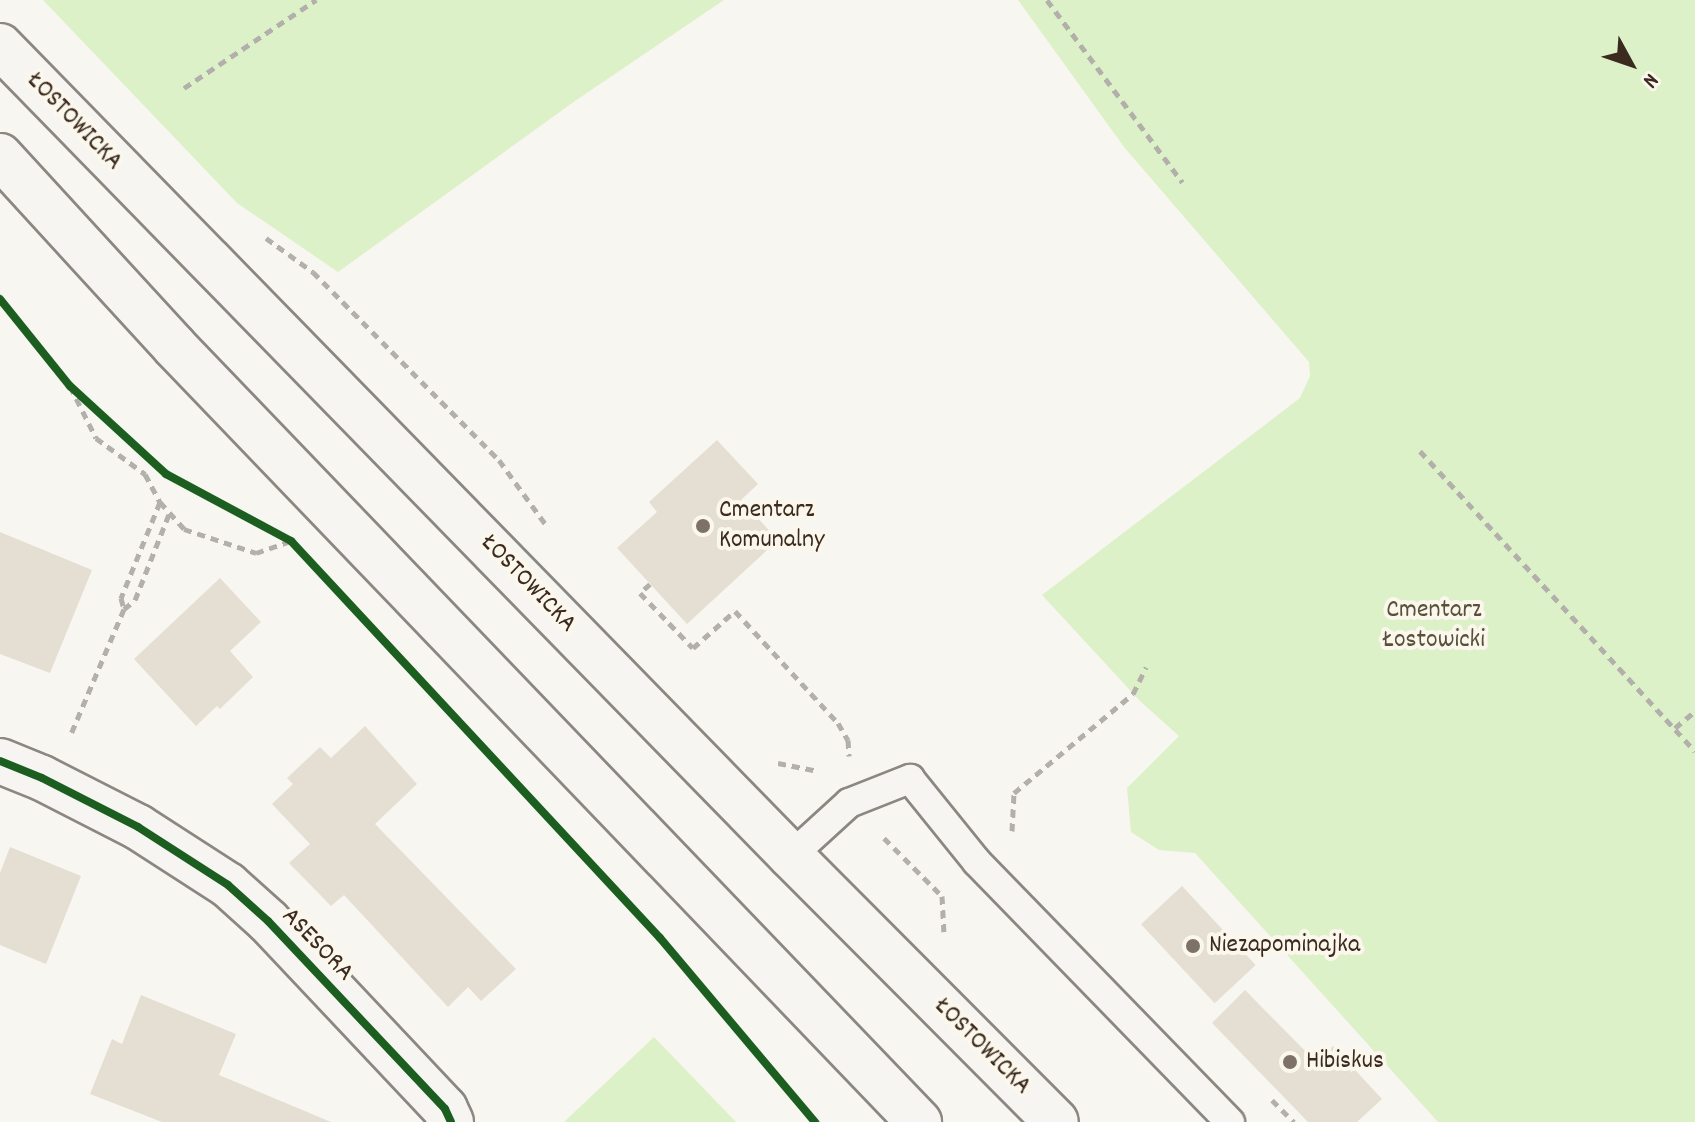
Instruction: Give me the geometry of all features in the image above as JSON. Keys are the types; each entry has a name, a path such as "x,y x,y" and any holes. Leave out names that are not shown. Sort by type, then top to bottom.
{"main road":[{"name":"ŁOSTOWICKA","path":"0,46 791,856 1056,1122"},
{"path":"0,156 174,346 919,1122"},
{"name":"ASESORA","path":"0,761 42,778 138,827 228,885 268,921 445,1109 451,1122"}],"lane":[{"path":"791,856 849,803 910,779 977,862 1230,1122"}],"path":[{"path":"184,88 316,0"},
{"path":"1047,0 1182,182"},
{"path":"70,386 96,438 145,474 160,502 184,529 256,553 291,541"},
{"path":"1420,451 1695,751"},
{"path":"124,609 121,598 160,502"},
{"path":"70,737 124,609 135,600 169,514"},
{"path":"650,584 640,593 693,648 735,611 838,723 848,740 848,759"},
{"path":"1021,841 1010,830 1014,793 1133,694 1146,667"},
{"path":"1675,728 1695,711"},
{"path":"849,803 942,896 944,932 954,942"},
{"path":"1261,1088 1294,1122"}],"green space":[{"path":"43,0 724,0 575,101 338,272 237,203"},
{"name":"Cmentarz Łostowicki","path":"1018,0 1695,0 1695,1122 1438,1122 1195,853 1159,850 1131,832 1127,788 1179,736 1140,701 1042,595 1300,398 1310,376 1309,362 1124,147"},
{"path":"654,1037 736,1122 564,1122"}],"building":[{"name":"Cmentarz Komunalny","path":"717,440 758,484 741,500 778,540 687,624 617,548 657,512 649,502"},
{"path":"0,532 92,570 50,673 0,654"},
{"path":"220,578 261,622 230,651 253,677 220,709 217,706 196,726 134,659"},
{"path":"365,726 417,784 375,824 516,969 481,1001 468,987 448,1007 344,895 331,906 289,863 310,844 272,804 293,784 287,778 320,747 331,758"},
{"path":"10,847 81,876 46,964 0,945 0,873"},
{"path":"1182,886 1256,965 1215,1003 1141,924"},
{"path":"1245,990 1316,1062 1333,1046 1382,1099 1357,1122 1308,1122 1212,1023"},
{"path":"141,995 236,1034 219,1075 331,1122 162,1122 90,1094 112,1039 122,1044"}],"cycle path":[{"path":"0,299 70,386 166,474 291,541 660,938 815,1122"},
{"path":"0,761 42,778 138,827 228,885 268,921 445,1109 451,1122"}],"place":[{"name":"Cmentarz Komunalny","path":"703,526"},
{"name":"Niezapominajka","path":"1193,946"},
{"name":"Hibiskus","path":"1290,1062"}]}
